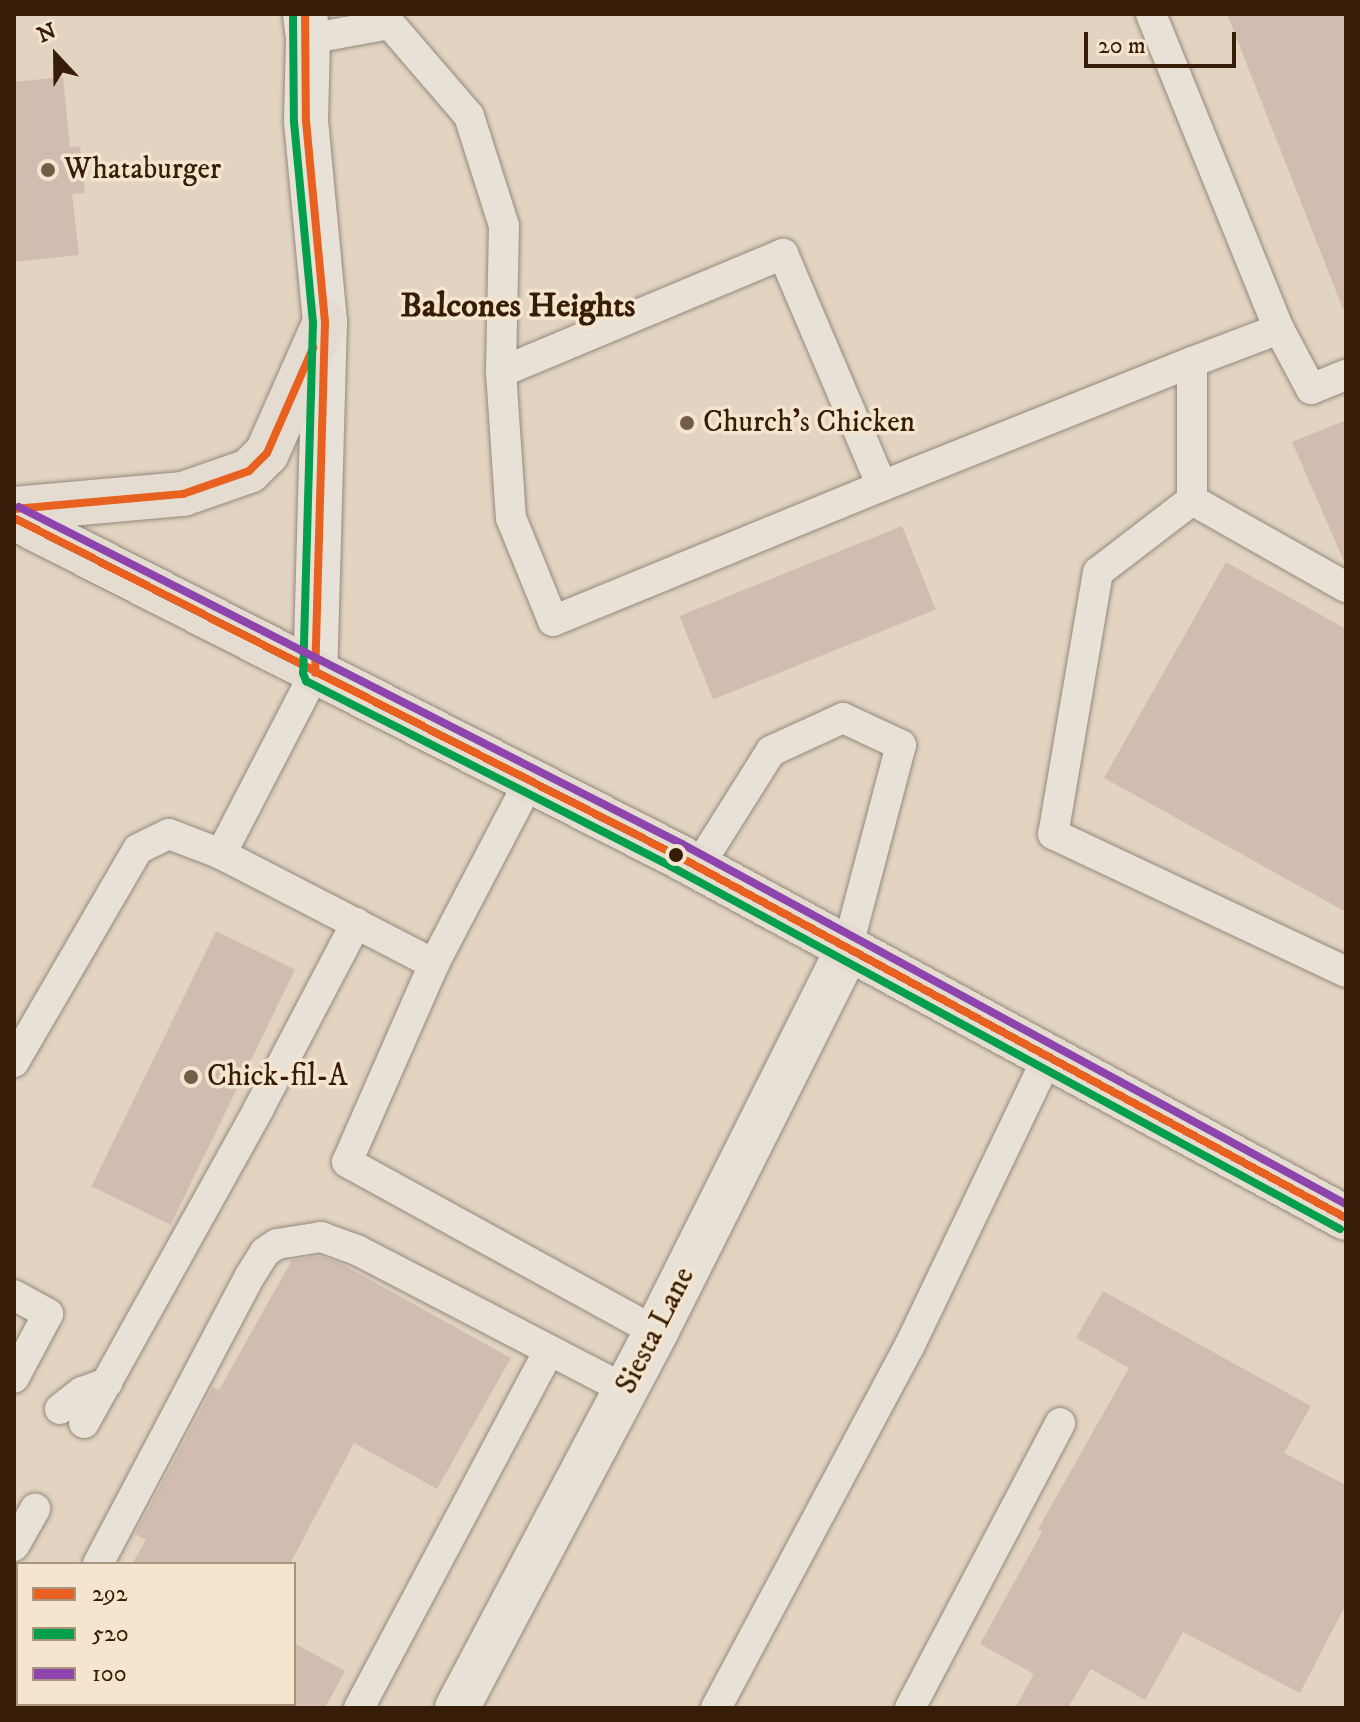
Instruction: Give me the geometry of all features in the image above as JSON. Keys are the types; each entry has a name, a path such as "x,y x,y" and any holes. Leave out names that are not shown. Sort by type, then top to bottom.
{"main road":[{"path":"14,509 183,494 249,471 267,453 325,322"},
{"path":"14,518 698,867 1346,1218"}],"street":[{"path":"306,26 306,121 325,322 315,673"},
{"name":"Siesta Lane","path":"457,1708 656,1332 847,950"}],"lane":[{"path":"1151,14 1279,329 1311,389 1346,375"},
{"path":"306,26 398,17 469,116 504,226 501,372 511,518 553,621 882,486 1279,329"},
{"path":"501,372 783,254 882,486"},
{"path":"1192,362 1192,500"},
{"path":"1192,500 1346,587"},
{"path":"1192,500 1098,572 1053,834 1346,972"},
{"path":"221,854 315,673"},
{"path":"698,867 771,751 843,718 901,745 847,950"},
{"path":"530,780 434,964 347,1162 656,1332"},
{"path":"14,1062 138,849 169,834 221,854 434,964"},
{"path":"72,1416 107,1383 356,923"},
{"path":"716,1708 909,1347 1048,1057"},
{"path":"99,1562 250,1276 265,1252 277,1244 321,1237 357,1250 626,1390"},
{"path":"14,1295 48,1314 14,1378"},
{"path":"359,1708 549,1350"},
{"path":"910,1708 1060,1423"},
{"path":"14,1546 35,1509"}],"building":[{"path":"1227,14 1346,14 1346,309 1343,309"},
{"name":"Whataburger","path":"63,77 70,147 80,146 85,193 72,194 79,255 14,262 14,82"},
{"path":"1346,420 1346,566 1292,442"},
{"path":"902,526 936,609 713,699 679,616"},
{"path":"1226,562 1346,629 1346,912 1104,778"},
{"name":"Chick-fil-A","path":"216,931 295,970 171,1225 92,1186"},
{"path":"319,1256 338,1262 511,1358 437,1489 354,1443 291,1562 133,1562 146,1540 135,1534 213,1387 219,1390 292,1260"},
{"path":"1103,1291 1311,1406 1284,1453 1346,1485 1346,1604 1300,1693 1183,1632 1145,1700 1091,1669 1068,1708 1015,1708 1034,1674 980,1644 1042,1532 1038,1529 1129,1368 1076,1338"},
{"path":"296,1644 345,1671 325,1708 294,1708"}],"transit line":[{"name":"292","path":"305,14 306,121 325,322 315,673"},
{"name":"520","path":"293,15 294,122 313,322 303,673 306,681 670,866 1340,1229"},
{"name":"292","path":"14,509 183,494 249,471 267,453 313,348"},
{"name":"100","path":"19,507 682,844 1346,1204"},
{"name":"292","path":"14,518 676,855 1346,1218"}],"place":[{"name":"Whataburger","path":"48,170"},
{"name":"Church's Chicken","path":"687,423"},
{"name":"Chick-fil-A","path":"191,1077"}],"district":[{"name":"Balcones Heights","path":"518,307"}]}
